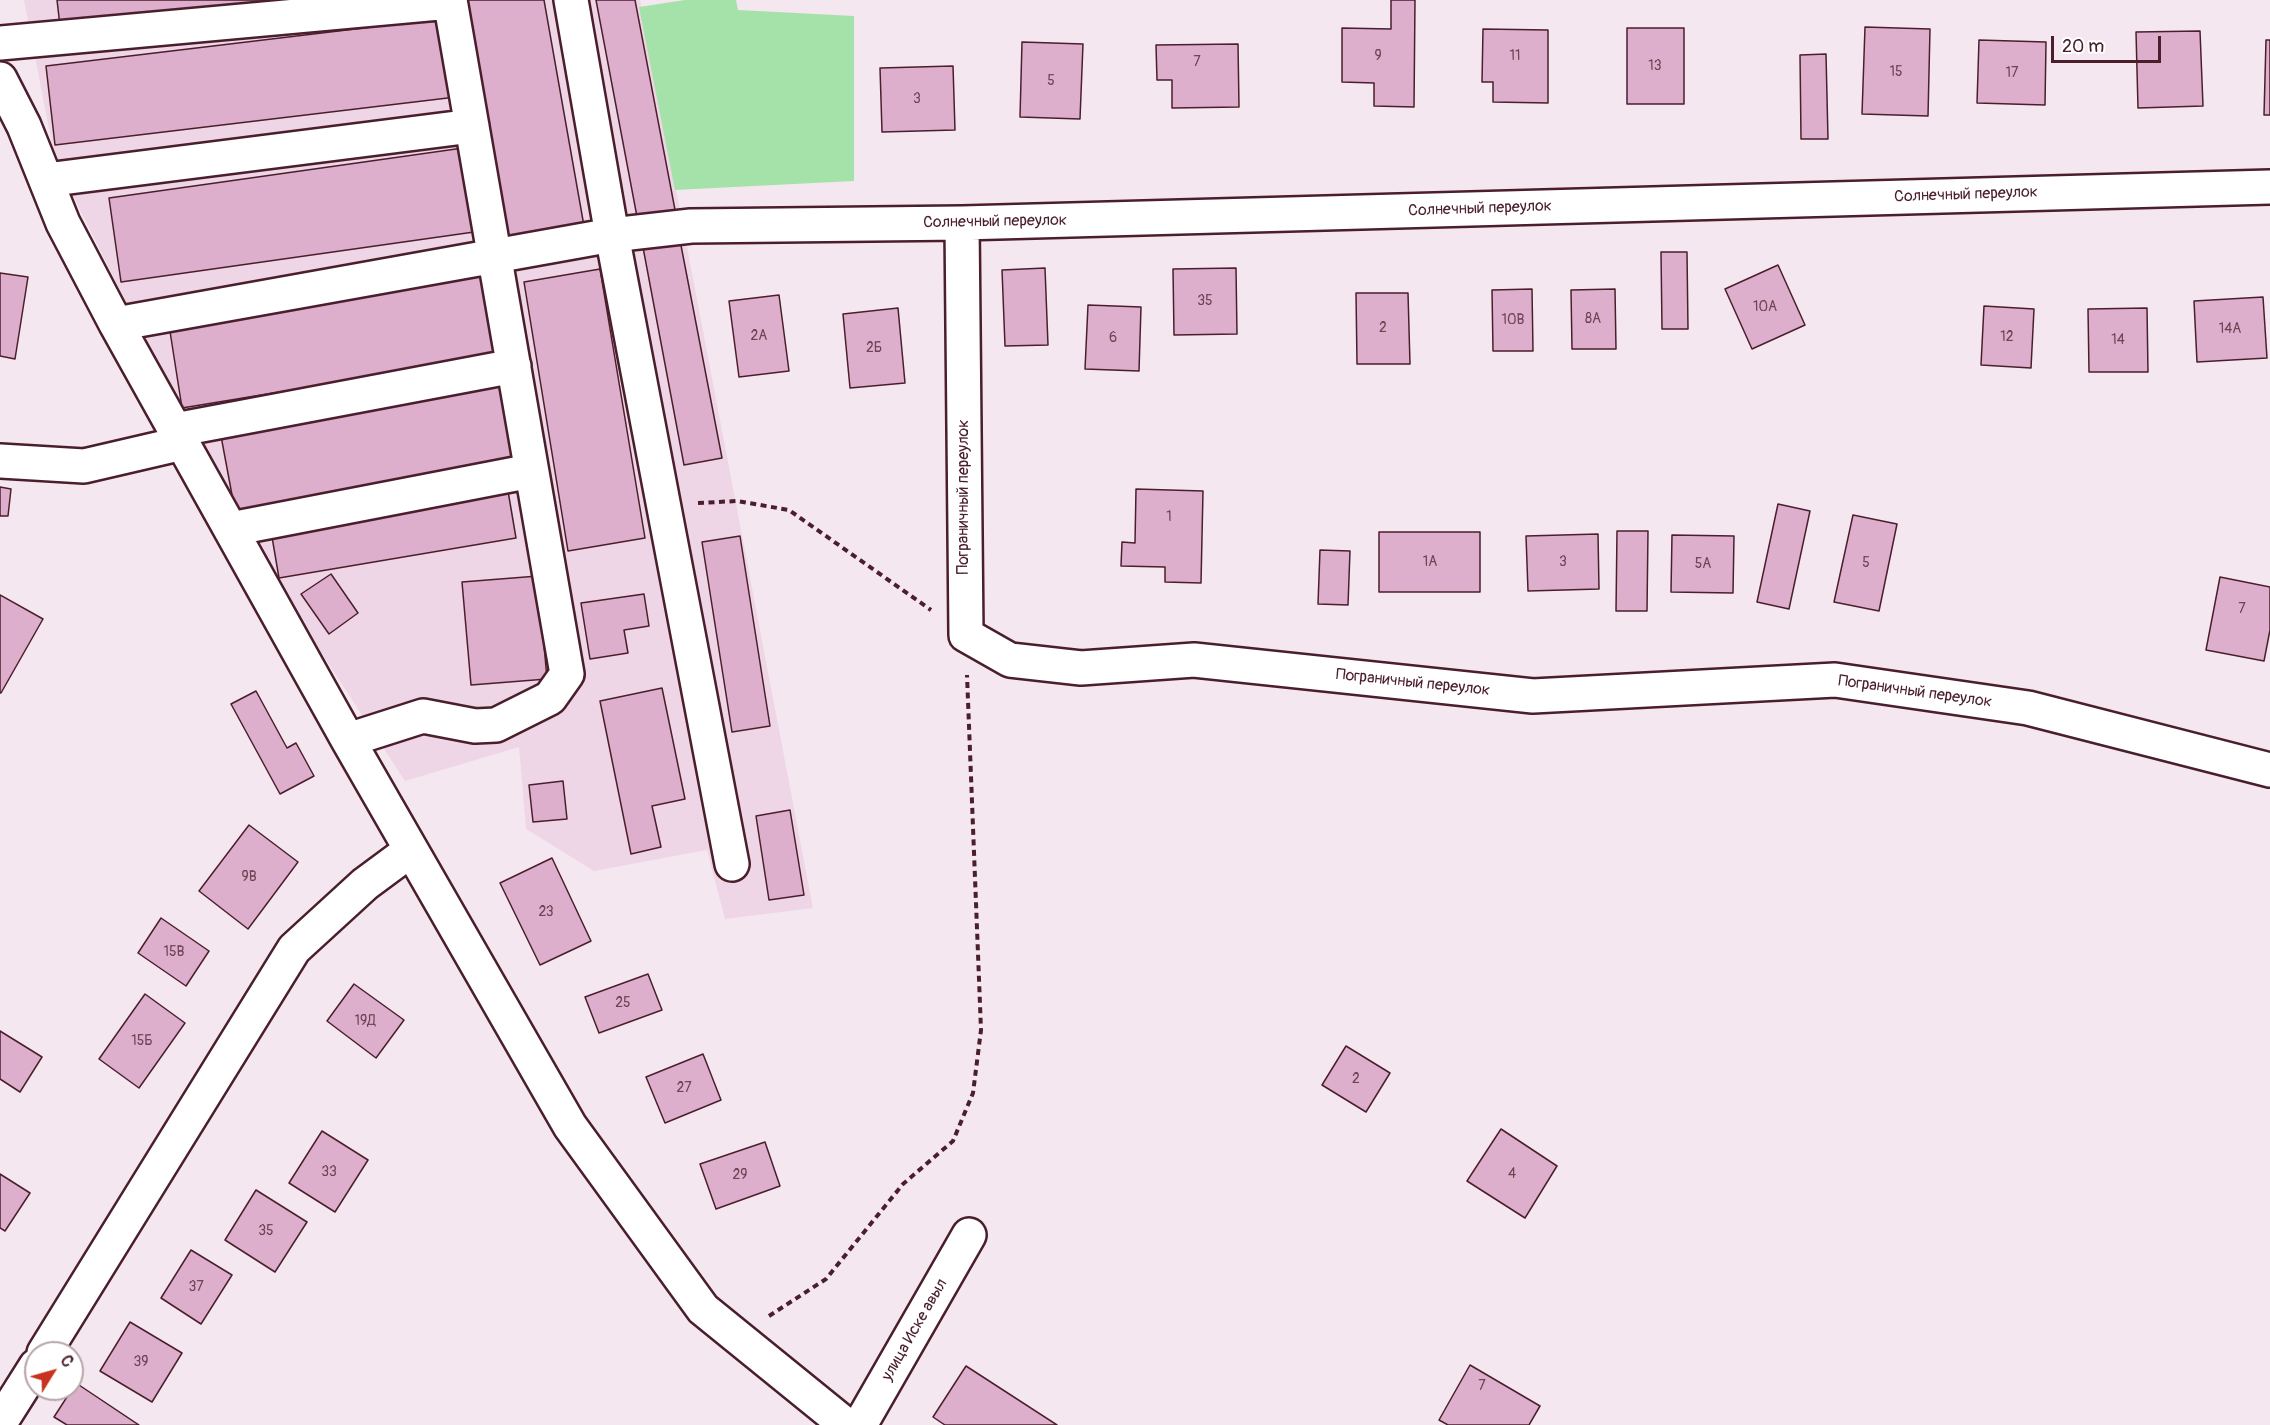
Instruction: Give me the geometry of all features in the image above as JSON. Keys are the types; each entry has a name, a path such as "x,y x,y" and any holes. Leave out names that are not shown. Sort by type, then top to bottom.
{"street":[{"path":"571,0 612,235 732,864"},
{"path":"0,43 450,1 567,674 550,698 496,725 474,726 423,716 348,740"},
{"path":"0,79 24,126 63,223 116,324 348,740 570,1126 703,1309 846,1425"},
{"path":"46,180 472,126"},
{"name":"Солнечный переулок","path":"116,324 612,235 691,226 962,224 2270,187"},
{"name":"Пограничный переулок","path":"962,224 966,635 1010,660 1081,668 1194,660 1533,696 1835,680 2028,708 2270,770"},
{"path":"0,461 84,466 179,436 514,366"},
{"path":"231,529 531,471"},
{"path":"51,1341 294,949 365,884 411,850"},
{"name":"улица Иске авыл","path":"860,1425 969,1236"},
{"path":"0,1423 24,1385"}],"path":[{"path":"665,505 736,501 789,510 966,635 981,1030 973,1094 953,1141 903,1184 826,1279 738,1336"}],"shaded area":[{"path":"24,0 640,0 813,908 725,919 707,850 594,871 526,829 519,747 405,781 236,522 55,160"}],"green space":[{"path":"685,0 736,0 738,10 854,16 854,181 675,190 639,7"}],"building":[{"path":"57,0 369,0 61,35"},
{"path":"462,0 544,0 584,226 505,241"},
{"path":"596,0 635,0 676,215 638,222"},
{"path":"1391,0 1415,0 1414,107 1374,106 1374,83 1342,82 1342,28 1391,29"},
{"path":"447,18 456,97 55,145 46,66"},
{"path":"1865,27 1930,29 1928,116 1862,114"},
{"path":"1627,28 1684,28 1684,104 1627,104"},
{"path":"1483,29 1548,30 1548,103 1493,102 1493,82 1482,82"},
{"path":"2200,31 2203,106 2138,108 2136,32"},
{"path":"1979,40 2046,42 2045,105 1977,103"},
{"path":"2266,40 2270,40 2270,115 2264,115"},
{"path":"1022,42 1083,44 1080,119 1020,117"},
{"path":"1238,44 1239,107 1172,108 1172,80 1157,80 1156,45"},
{"path":"1826,54 1828,139 1801,139 1800,55"},
{"path":"953,66 955,130 882,132 880,68"},
{"path":"463,148 474,232 121,282 109,198"},
{"path":"679,235 722,458 684,465 642,242"},
{"path":"1661,252 1687,252 1688,329 1662,329"},
{"path":"1778,265 1805,325 1752,349 1725,289"},
{"path":"1045,268 1048,345 1005,346 1002,270"},
{"path":"1236,268 1237,334 1174,335 1173,269"},
{"path":"600,269 645,538 568,551 524,282"},
{"path":"0,273 28,277 15,359 0,356"},
{"path":"486,273 499,356 182,408 169,325"},
{"path":"1532,289 1533,351 1493,351 1492,290"},
{"path":"1615,289 1616,349 1572,349 1571,290"},
{"path":"1356,293 1408,293 1410,364 1357,364"},
{"path":"779,295 789,371 739,377 729,301"},
{"path":"2263,297 2267,358 2197,362 2194,301"},
{"path":"1088,305 1141,307 1139,371 1085,369"},
{"path":"1984,306 2034,309 2031,368 1981,365"},
{"path":"898,308 905,383 850,388 843,314"},
{"path":"2147,308 2148,372 2089,372 2088,309"},
{"path":"504,382 518,457 235,511 221,436"},
{"path":"0,487 11,489 8,516 0,516"},
{"path":"1136,489 1203,491 1201,583 1165,582 1165,567 1121,566 1122,542 1135,543"},
{"path":"508,491 516,538 279,578 271,531"},
{"path":"1778,504 1810,511 1789,609 1757,602"},
{"path":"1853,515 1897,524 1879,611 1834,602"},
{"path":"1617,531 1648,531 1647,611 1616,611"},
{"path":"1379,532 1480,532 1480,592 1379,592"},
{"path":"1598,534 1599,589 1528,591 1526,536"},
{"path":"1672,535 1734,536 1733,593 1671,592"},
{"path":"740,536 770,726 732,732 702,542"},
{"path":"1320,550 1350,551 1348,605 1318,604"},
{"path":"331,574 358,613 329,634 301,594"},
{"path":"538,576 547,679 471,685 462,582"},
{"path":"2220,577 2270,587 2270,630 2264,661 2206,650"},
{"path":"644,594 649,626 624,630 628,653 590,659 581,603"},
{"path":"0,595 43,619 1,693 0,693"},
{"path":"662,688 685,799 652,806 661,847 631,854 600,701"},
{"path":"256,691 287,748 296,743 314,776 280,794 231,704"},
{"path":"563,781 567,819 533,822 529,785"},
{"path":"790,810 804,895 769,900 756,816"},
{"path":"249,825 298,862 248,929 199,891"},
{"path":"552,858 591,941 540,965 500,883"},
{"path":"161,918 209,951 186,986 138,953"},
{"path":"648,974 662,1010 599,1033 585,997"},
{"path":"354,984 404,1020 376,1058 327,1021"},
{"path":"145,994 185,1023 139,1088 99,1059"},
{"path":"0,1031 42,1057 20,1092 0,1079"},
{"path":"1346,1046 1390,1073 1366,1112 1322,1085"},
{"path":"703,1054 721,1100 665,1123 646,1077"},
{"path":"1501,1129 1557,1166 1525,1218 1467,1181"},
{"path":"322,1131 368,1160 335,1212 289,1183"},
{"path":"765,1142 780,1186 716,1209 700,1164"},
{"path":"0,1174 30,1193 5,1231 0,1228"},
{"path":"256,1190 307,1222 275,1272 225,1240"},
{"path":"191,1250 232,1275 201,1324 161,1298"},
{"path":"130,1322 182,1353 152,1402 100,1371"},
{"path":"1470,1365 1540,1406 1529,1425 1448,1425 1439,1420"},
{"path":"966,1366 1057,1425 945,1425 933,1417"},
{"path":"84,1388 139,1425 67,1425 54,1417 64,1401 84,1401"}]}
